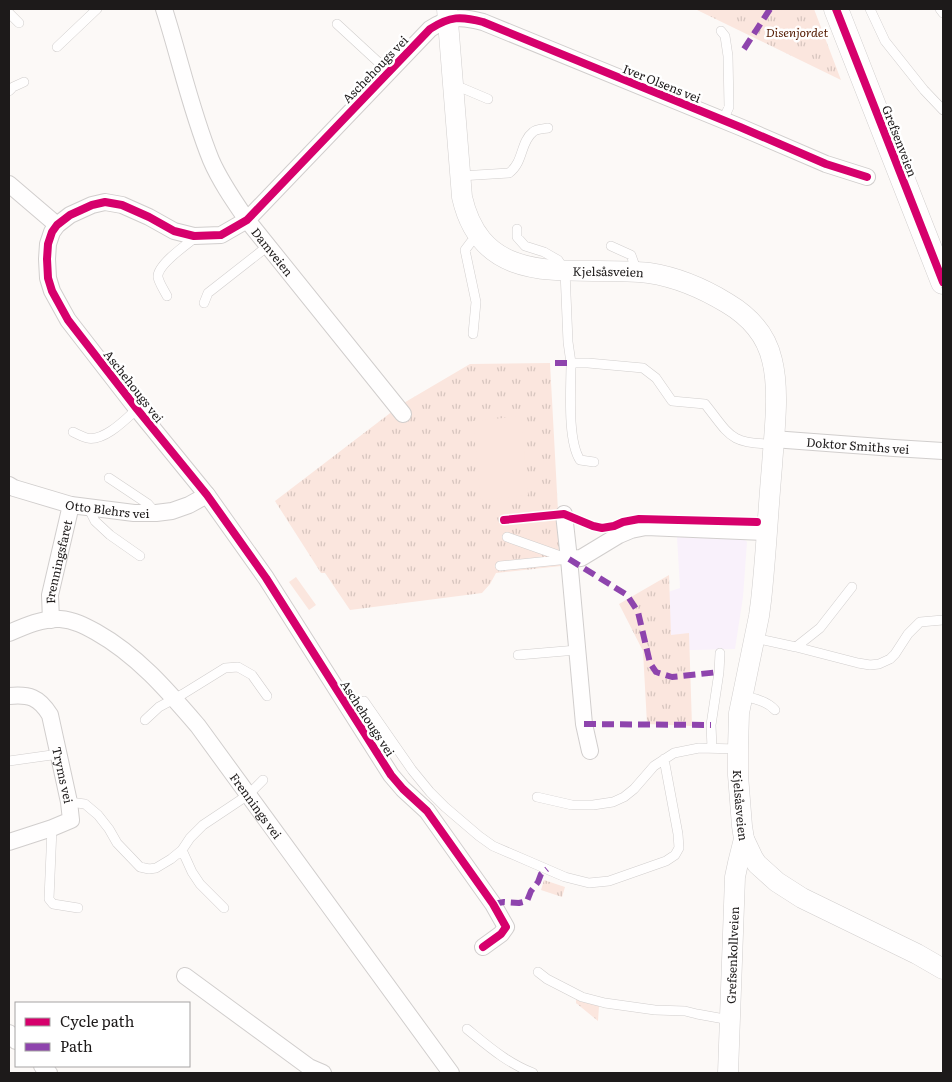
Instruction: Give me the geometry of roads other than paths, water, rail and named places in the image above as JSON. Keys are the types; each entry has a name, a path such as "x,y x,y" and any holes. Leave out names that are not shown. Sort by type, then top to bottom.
{"main road":[{"name":"Grefsenveien","path":"836,9 943,282"}],"street":[{"name":"Damveien","path":"164,9 194,113 212,161 228,192 247,220 403,414"},
{"name":"Aschehougs vei","path":"448,14 430,29 247,220 221,235 197,236 174,231 122,205 105,202 92,204 70,215 57,225 52,232 48,244 47,259 48,278 52,291 68,320 207,495 266,578 391,775 427,811 493,904 506,927 501,934 482,947"},
{"name":"Kjelsåsveien","path":"448,14 464,207 468,218 479,236 496,252 517,264 538,269 637,272 667,277 695,287 735,308 757,328 766,342 775,371 776,396 762,592 759,616 739,713 739,784 744,839 757,864 777,882 802,898 917,954 943,969"},
{"name":"Iver Olsens vei","path":"448,14 483,22 724,120 826,164 867,177"},
{"path":"9,184 57,225"},
{"name":"Doktor Smiths vei","path":"773,442 943,451"},
{"name":"Otto Blehrs vei","path":"9,485 71,505 134,513 172,511 189,505 207,495"},
{"name":"Frenningsfaret","path":"51,620 50,595 71,505"},
{"path":"564,514 584,724 590,751"},
{"path":"569,559 581,558 619,535 646,527 767,532"},
{"name":"Frennings vei","path":"9,633 38,622 60,619 78,623 102,635 137,661 174,698 198,726 451,1073"},
{"name":"Tryms vei","path":"9,696 29,696 44,706 50,715 70,802 71,820 9,842"},
{"name":"Grefsenkollveien","path":"728,1073 736,877 744,839"},
{"path":"185,976 310,1068 323,1073"}],"lane":[{"path":"57,47 97,9"},
{"path":"870,9 885,41 924,90 943,110"},
{"path":"940,9 943,13"},
{"path":"9,13 19,23"},
{"path":"337,24 389,72"},
{"path":"721,31 725,36 728,56 729,107 724,120"},
{"path":"9,91 24,82"},
{"path":"453,86 488,99"},
{"path":"460,176 509,173 514,169 525,142 533,131 548,128"},
{"path":"517,229 517,236 525,246 544,252 558,260 564,271 571,363 572,427 576,454 580,460 594,462"},
{"path":"167,296 158,280 158,272 197,236"},
{"path":"473,334 476,302 465,250 479,236"},
{"path":"204,303 208,293 268,246"},
{"path":"611,246 631,255 637,272"},
{"path":"571,363 588,362 643,368 656,378 672,401 705,404 724,429 737,439 756,444 773,442"},
{"path":"73,432 89,439 100,436 114,429 137,409"},
{"path":"109,478 148,504 156,513"},
{"path":"88,507 95,520 110,535 140,556"},
{"path":"507,537 569,559"},
{"path":"500,566 569,559"},
{"path":"796,647 820,628 852,587"},
{"path":"754,638 870,665 885,662 895,654 908,634 920,622 943,620"},
{"path":"518,655 577,650"},
{"path":"712,748 711,725 720,672 720,653"},
{"path":"145,720 159,707 184,694 225,668 238,667 252,675 266,696"},
{"path":"742,696 754,698 770,705 775,710"},
{"path":"364,701 412,770 430,792 479,836 493,846 565,877 589,883 609,881 666,861 675,855 679,848 678,834 664,759"},
{"path":"537,797 572,805 593,805 613,802 629,793 654,766 674,753 699,748 738,749"},
{"path":"9,761 59,754"},
{"path":"70,802 85,804 104,822 117,843 140,867 149,869 156,868 182,850 190,838 203,825 248,795 263,780"},
{"path":"52,828 49,900 53,904 78,908"},
{"path":"182,850 200,884 224,908"},
{"path":"538,972 547,979 582,997 626,1006 655,1010 685,1011 730,1020"},
{"path":"467,1029 500,1056 520,1068 533,1073"}],"tram line":[{"path":"832,9 943,290"}],"park label":[{"name":"Disenjordet","path":"797,32"}]}
